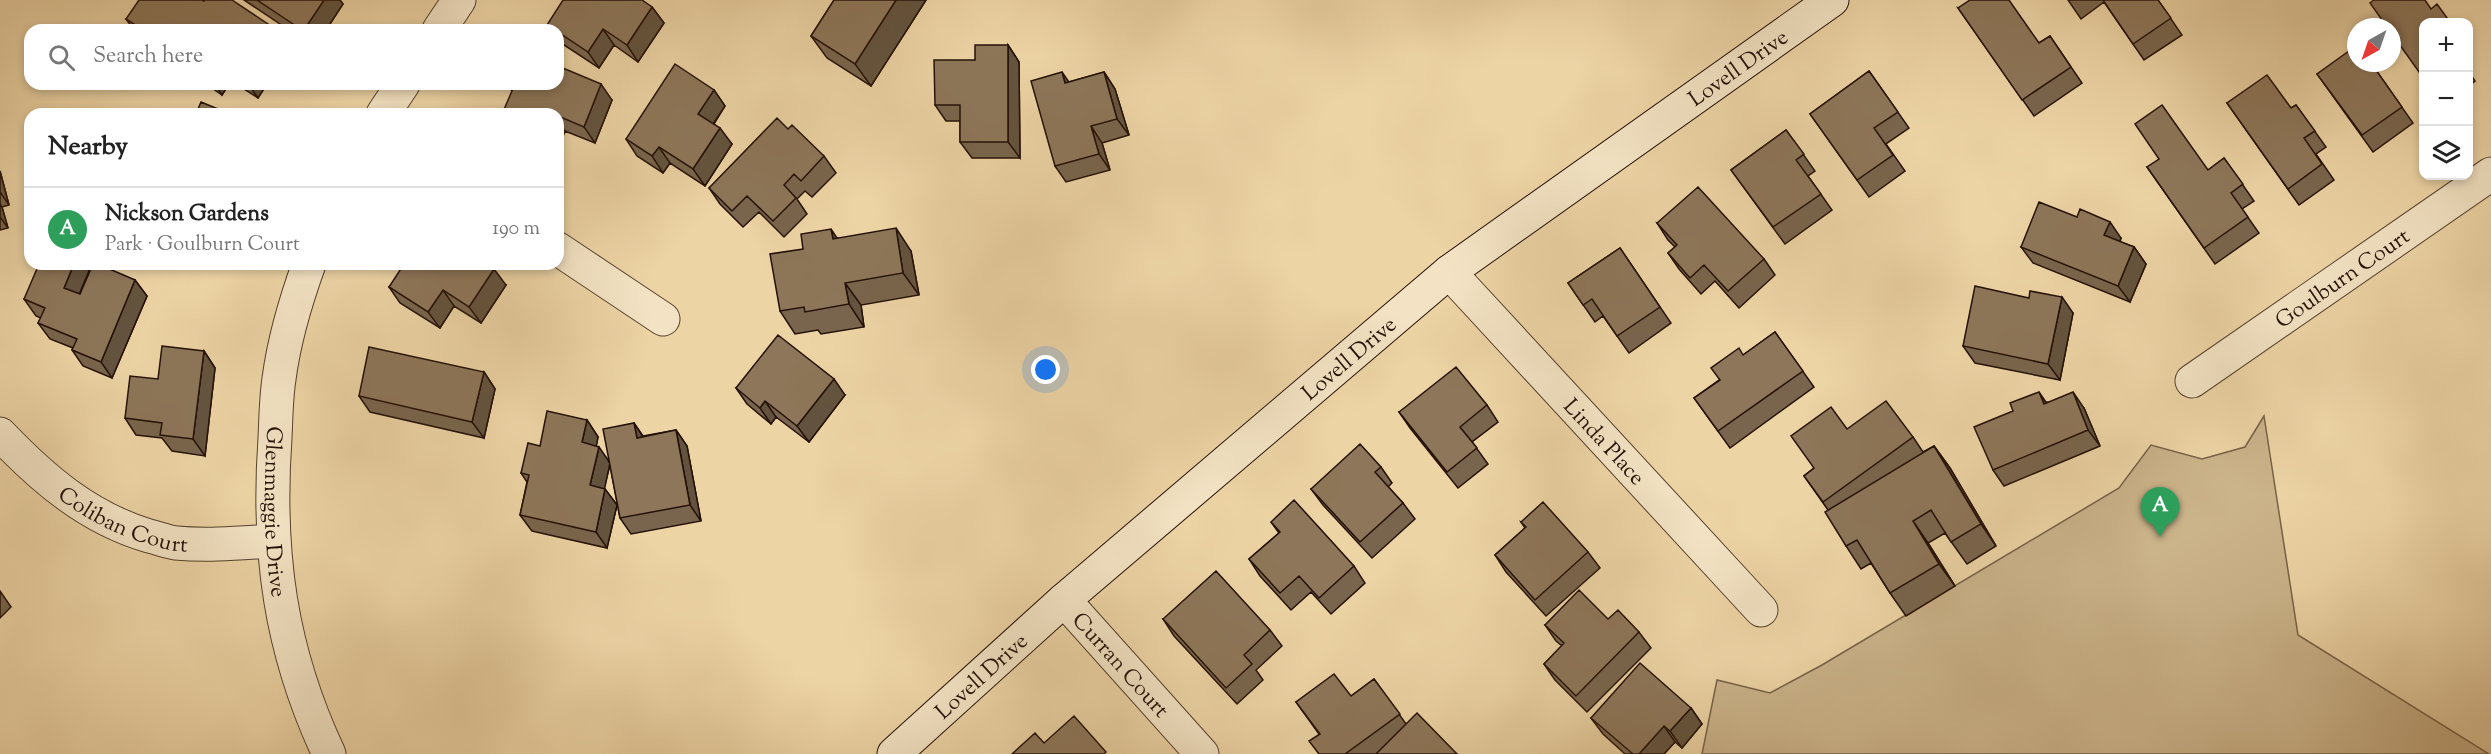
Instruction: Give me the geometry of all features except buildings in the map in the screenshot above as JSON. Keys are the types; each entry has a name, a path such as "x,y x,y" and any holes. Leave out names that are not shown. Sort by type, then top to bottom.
{"street":[{"path":"443,24 459,0"},
{"name":"Lovell Drive","path":"894,754 1064,600 1449,272 1832,0"},
{"path":"387,108 399,90"},
{"name":"Goulburn Court","path":"2192,381 2491,174"},
{"path":"564,253 663,319"},
{"name":"Glenmaggie Drive","path":"307,270 298,295 279,378 273,460 272,541 278,592 295,665 317,729 329,754"},
{"name":"Linda Place","path":"1449,272 1761,610"},
{"name":"Coliban Court","path":"0,434 33,469 77,504 125,529 175,543 230,544 272,541"},
{"name":"Curran Court","path":"1064,600 1202,754"}],"shaded area":[{"path":"2264,416 2298,635 2489,754 1702,754 1717,680 1770,693 1822,665 2119,488 2151,445 2202,459 2245,447"}],"place":[{"name":"Nickson Gardens","path":"2160,537"}]}
